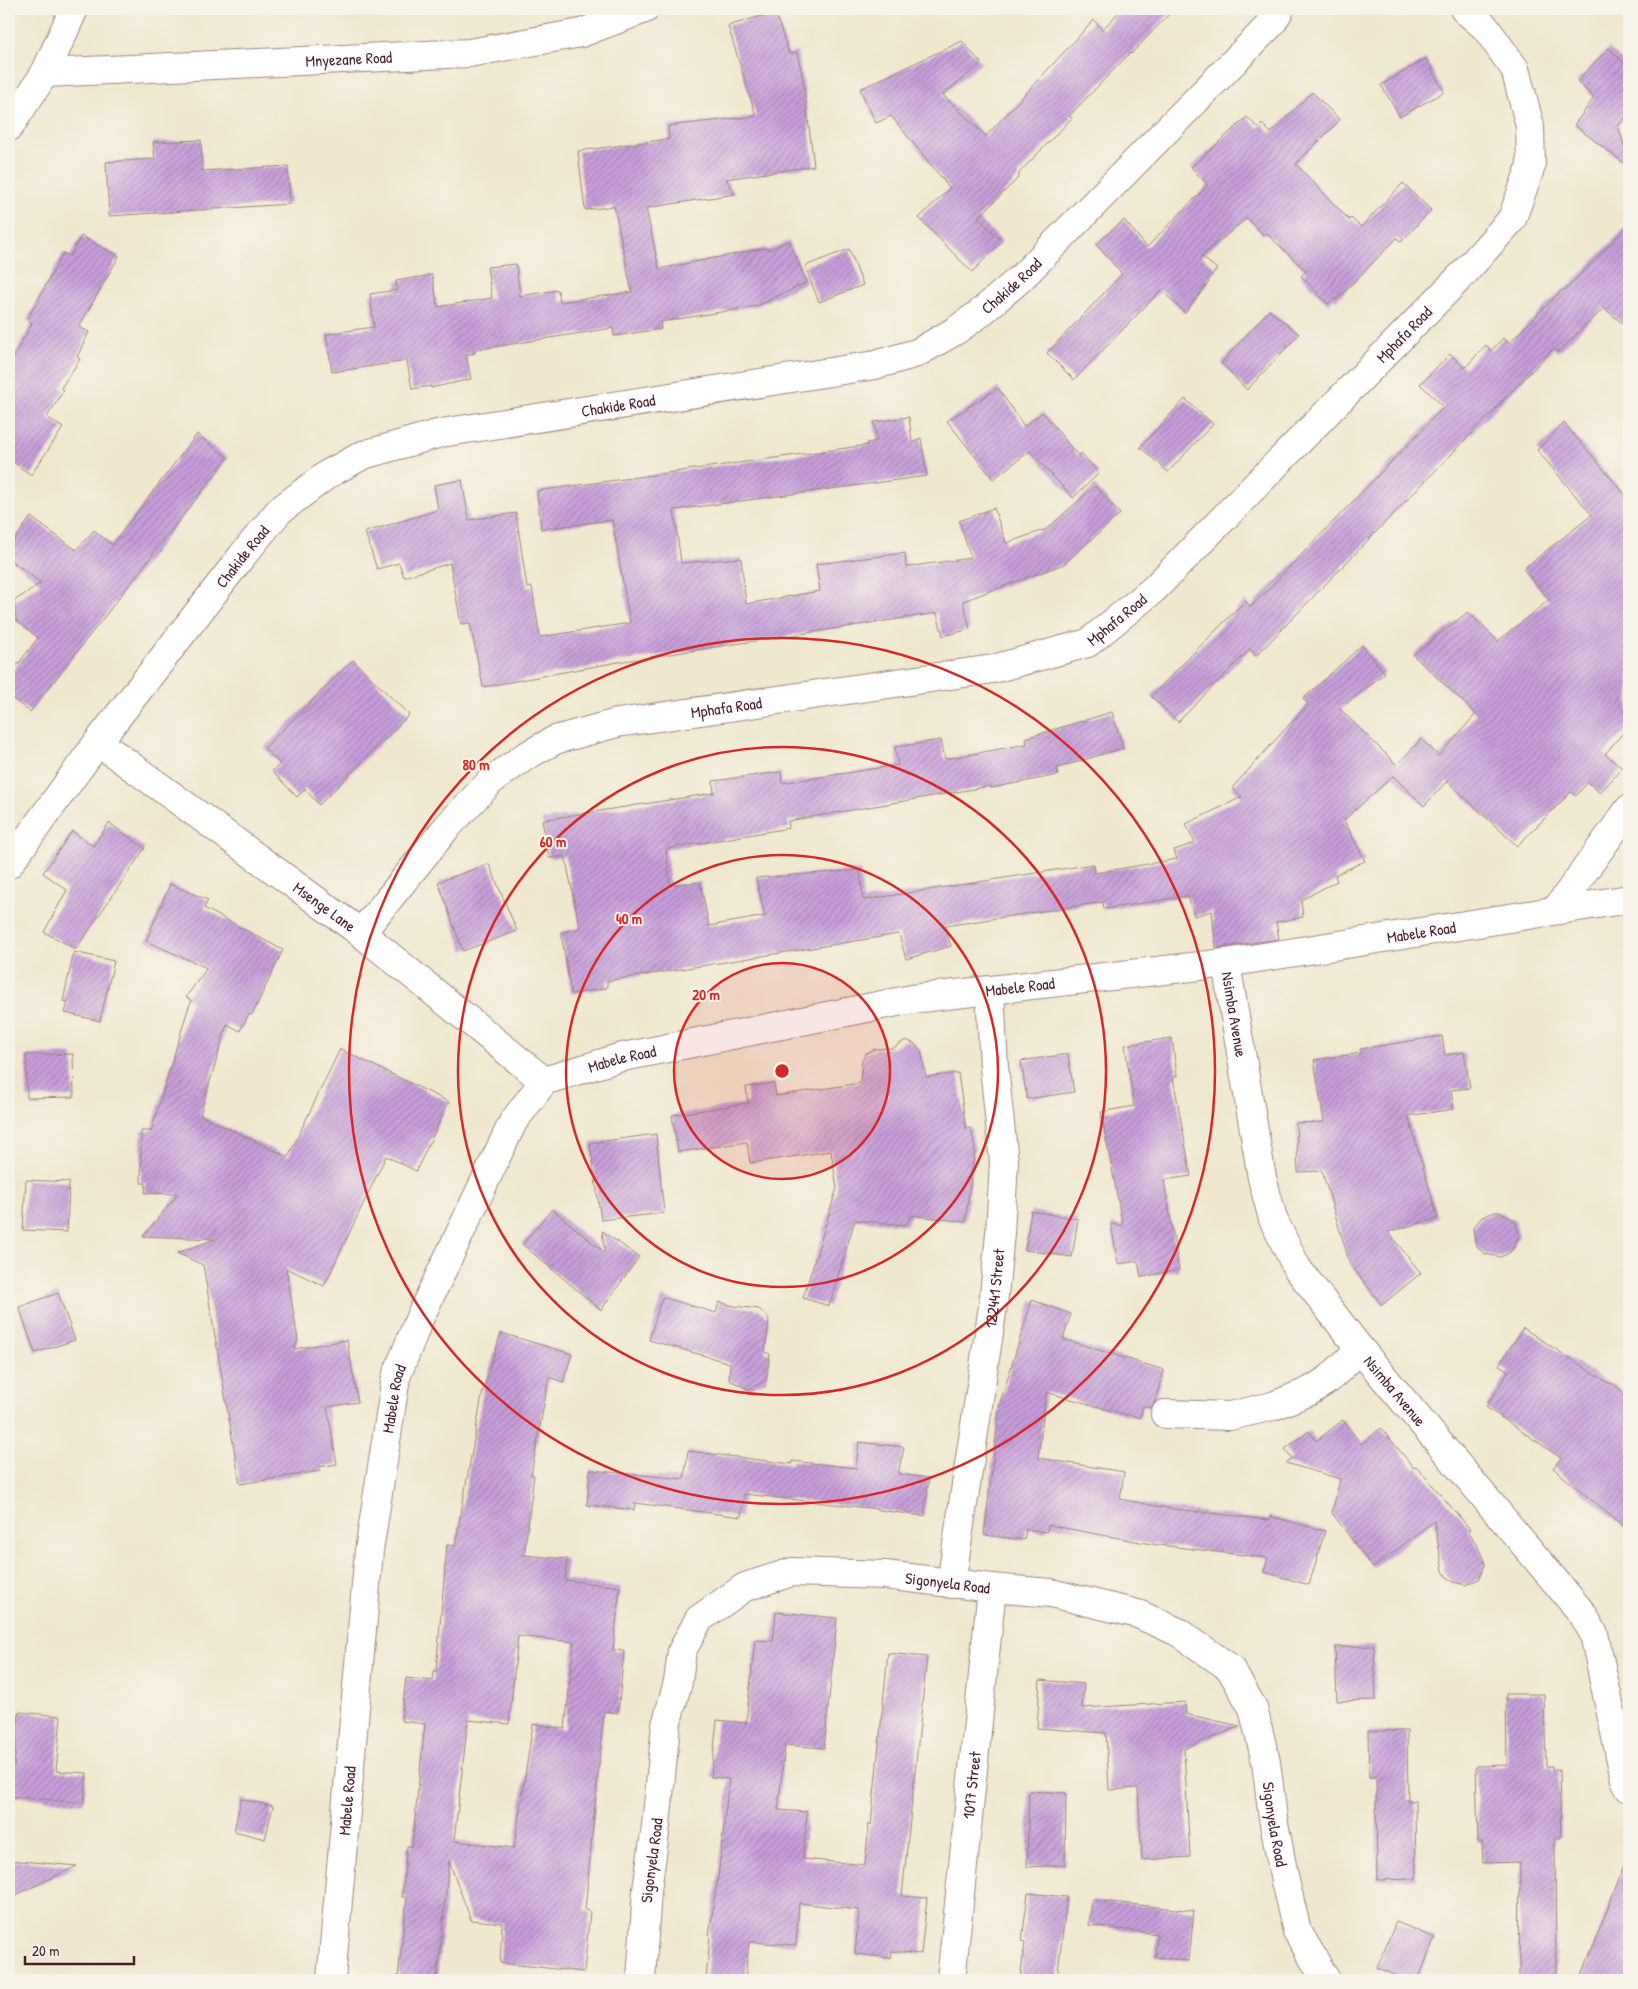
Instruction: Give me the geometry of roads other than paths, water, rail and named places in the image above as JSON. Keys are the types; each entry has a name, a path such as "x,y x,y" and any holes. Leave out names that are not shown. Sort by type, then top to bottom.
{"street":[{"path":"12,120 45,73 74,9"},
{"name":"Mnyezane Road","path":"45,73 469,53 581,33 644,9"},
{"name":"Chakide Road","path":"9,864 98,742 242,556 280,511 328,474 363,455 442,433 807,377 875,365 917,353 967,323 1021,278 1272,23 1280,9"},
{"name":"Mphafa Road","path":"361,933 447,827 492,780 555,740 618,723 994,669 1088,643 1154,589 1464,273 1512,218 1531,166 1530,126 1515,69 1485,27 1464,9"},
{"name":"Msenge Lane","path":"98,742 361,933 544,1081"},
{"path":"1556,910 1629,809"},
{"name":"Mabele Road","path":"331,1980 369,1551 396,1377 420,1317 513,1122 544,1081 618,1058 912,1000 1226,963 1629,899"},
{"name":"Nsimba Avenue","path":"1226,963 1262,1178 1273,1219 1297,1268 1360,1349 1582,1612 1594,1634 1625,1779 1629,1788"},
{"name":"122441 Street","path":"951,1584 993,1306 1001,1224 1004,1162 994,1067 990,990"},
{"path":"1165,1414 1230,1416 1273,1406 1310,1391 1329,1379 1360,1349"},
{"name":"Sigonyela Road","path":"641,1980 647,1890 656,1826 666,1725 678,1682 682,1651 699,1619 745,1586 792,1572 885,1575 951,1584 1051,1593 1138,1614 1178,1632 1230,1668 1255,1717 1266,1762 1273,1818 1285,1881 1297,1931 1326,1980"},
{"name":"1017 Street","path":"951,1980 992,1588"}]}
